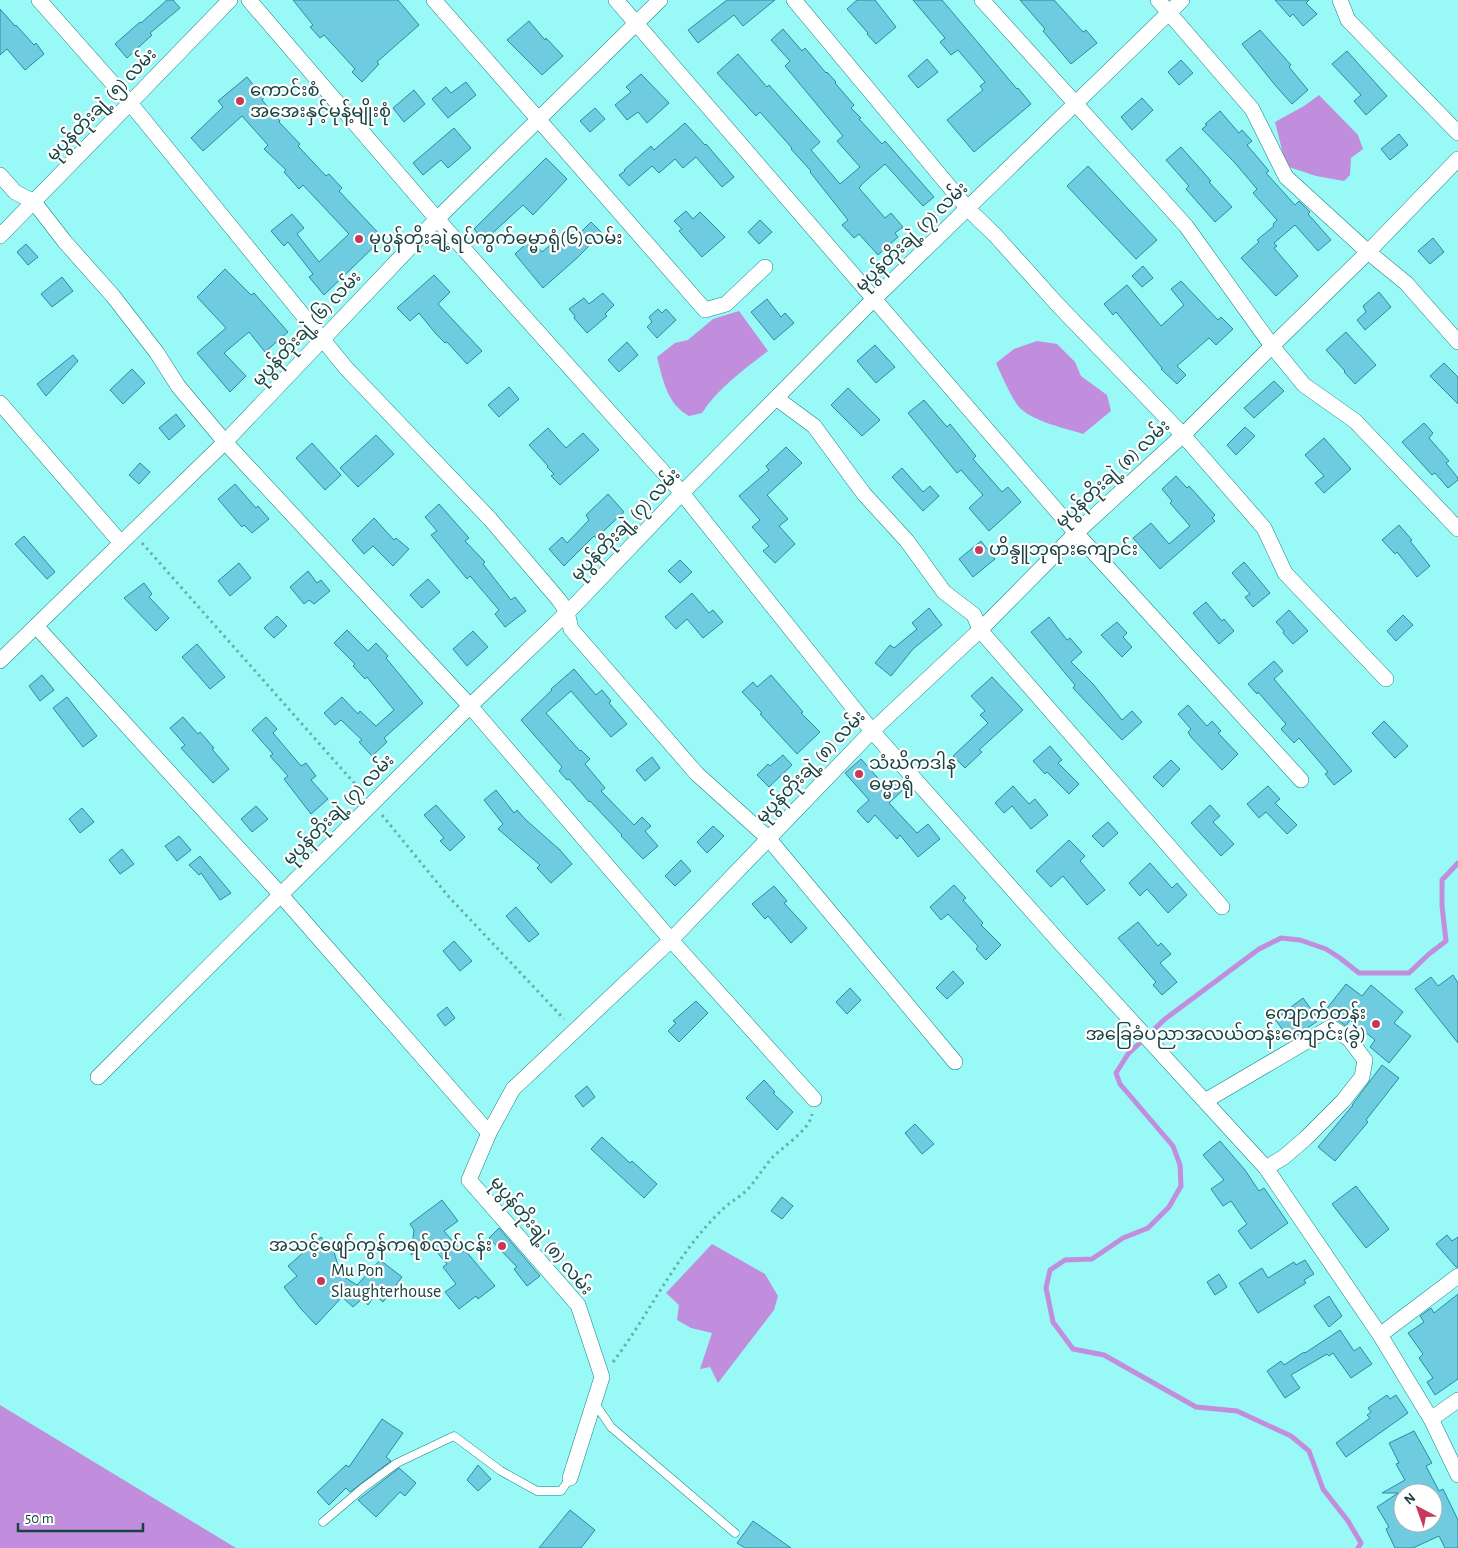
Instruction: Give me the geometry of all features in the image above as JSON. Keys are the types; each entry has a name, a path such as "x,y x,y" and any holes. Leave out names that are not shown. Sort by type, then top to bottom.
{"street":[{"path":"39,0 130,104 322,340 370,395 490,519 567,612 571,629 697,774 768,838 955,1062"},
{"name":"မုပွန်တိုးချဲ့ (၅) လမ်း","path":"0,236 230,0"},
{"path":"249,0 437,219 682,493 872,731 1062,945 1266,1168 1380,1335 1431,1419 1458,1476"},
{"path":"434,0 705,310 726,304 765,266"},
{"path":"616,0 1076,533 1301,780"},
{"name":"မုပွန်တိုးချဲ့ (၆) လမ်း","path":"0,661 226,442 437,219 660,0"},
{"path":"794,0 968,209 995,235 1057,304 1183,436 1264,528 1285,573 1386,679"},
{"path":"982,0 1186,226 1272,346 1304,385 1355,421 1458,529"},
{"path":"1158,0 1252,110 1286,177 1368,252 1406,283 1458,342"},
{"name":"မုပွန်တိုးချဲ့ (၇) လမ်း","path":"98,1076 567,612 874,298 1182,0"},
{"path":"1340,0 1348,20 1458,133"},
{"name":"မုပွန်တိုးချဲ့ (၈) လမ်း","path":"602,1377 578,1305 469,1180 489,1133 513,1089 671,940 872,731 980,630 1076,533 1183,436 1368,252 1458,159"},
{"path":"0,175 15,192 34,202 64,242 113,296 157,353 178,386 226,442 470,706 671,940 814,1099"},
{"path":"776,398 814,426 864,494 907,541 944,592 974,615 980,630 1222,907"},
{"path":"0,403 127,538"},
{"path":"36,626 281,894 489,1133"},
{"path":"1206,1101 1331,1027 1349,1039 1365,1060 1362,1077 1343,1101 1306,1138 1284,1157 1266,1168"},
{"path":"1380,1335 1458,1276"},
{"path":"570,1478 602,1377"},
{"path":"1431,1419 1458,1400"}],"lane":[{"path":"594,1402 611,1427 735,1533"},
{"path":"323,1522 363,1488 397,1463 454,1436 501,1471 537,1491 561,1491 570,1478"}],"path":[{"path":"127,538 161,563 372,804 449,896 575,1031"},
{"path":"602,1377 630,1340 685,1252 724,1208 748,1190 771,1159 797,1136 812,1119 814,1099"}],"shaded area":[{"path":"1319,95 1358,135 1363,149 1351,158 1350,175 1344,181 1316,176 1286,166 1275,122 1304,106"},
{"path":"739,311 768,351 724,387 702,413 689,416 676,405 667,391 657,357 675,343 688,340 713,319"},
{"path":"1037,341 1057,344 1075,362 1081,376 1107,395 1111,411 1083,434 1042,421 1027,414 1014,400 1007,388 996,363 1014,349"},
{"path":"712,1244 765,1274 778,1296 774,1310 718,1383 710,1367 700,1369 712,1333 691,1328 677,1320 679,1305 666,1293"},
{"path":"0,1405 236,1548 0,1548"}],"building":[{"path":"167,0 173,0 180,8 150,33 152,35 127,58 115,44"},
{"path":"293,0 398,0 419,25 377,62 379,64 362,82 352,72 355,69 324,35 320,38 310,27 313,25"},
{"path":"727,0 775,0 743,26 734,15 698,43 688,30"},
{"path":"857,0 875,0 896,27 876,44 847,9"},
{"path":"913,0 942,0 1031,104 974,152 947,120 983,90 980,86 985,82 958,50 951,55 940,42 945,38"},
{"path":"1020,0 1054,0 1083,32 1086,30 1097,43 1071,64"},
{"path":"1275,0 1309,0 1306,3 1317,14 1303,26 1293,14 1290,17"},
{"path":"0,9 34,45 36,43 44,54 25,70 7,49 0,55"},
{"path":"529,21 545,40 546,38 563,56 542,75 507,40"},
{"path":"783,29 802,51 805,48 836,82 854,105 851,108 861,118 859,119 882,144 885,141 934,197 923,206 885,164 861,185 859,188 885,218 891,213 903,227 895,233 898,237 878,255 859,234 854,238 842,225 848,220 811,171 760,112 756,116 717,73 738,54 767,87 769,85 820,142 811,150 840,184 860,167 837,141 843,136 785,66 790,61 771,40"},
{"path":"1260,30 1291,65 1289,67 1308,90 1292,104 1242,44"},
{"path":"1347,51 1387,96 1366,115 1354,101 1361,95 1332,64"},
{"path":"927,59 938,72 918,88 908,76"},
{"path":"1181,60 1193,73 1179,85 1168,72"},
{"path":"641,74 669,103 647,123 638,112 627,120 615,105 631,92 626,87"},
{"path":"247,77 264,98 262,100 279,122 300,144 298,146 326,176 329,174 342,188 339,191 383,238 324,295 309,277 313,274 288,242 284,246 271,231 292,214 304,228 297,234 319,262 349,234 303,185 299,189 284,172 286,170 264,149 268,145 242,116 203,151 191,138 223,107 218,101"},
{"path":"466,82 476,95 448,118 432,99 446,87 451,93"},
{"path":"414,90 425,104 404,122 393,108"},
{"path":"1142,98 1153,110 1132,130 1121,117"},
{"path":"595,108 605,119 590,132 580,121"},
{"path":"1220,111 1239,133 1242,130 1252,141 1247,145 1269,171 1266,173 1295,205 1299,201 1310,212 1308,214 1331,240 1318,251 1295,225 1274,243 1277,246 1274,248 1298,276 1276,296 1241,258 1259,242 1257,240 1274,226 1273,224 1277,220 1253,193 1257,189 1202,129"},
{"path":"685,123 734,177 722,187 696,157 683,168 675,159 659,173 652,166 629,186 619,175 651,146 654,150"},
{"path":"454,128 471,148 448,168 441,160 423,175 413,163"},
{"path":"1399,134 1408,145 1390,160 1381,149"},
{"path":"1181,147 1232,207 1215,222 1186,189 1189,186 1166,160"},
{"path":"546,158 567,179 533,215 523,205 484,241 474,229"},
{"path":"1088,166 1157,240 1136,259 1067,186"},
{"path":"686,211 693,219 700,212 725,237 702,257 679,231 682,229 674,221"},
{"path":"760,220 772,232 759,244 748,232"},
{"path":"591,222 602,233 543,288 515,254 531,239 542,252 554,242 556,244 563,237 569,244"},
{"path":"1433,238 1444,252 1430,264 1418,251"},
{"path":"26,244 38,257 28,265 17,252"},
{"path":"1143,266 1153,278 1142,287 1132,276"},
{"path":"225,269 251,295 254,293 288,332 265,352 249,332 224,353 246,376 230,392 197,353 226,328 197,297"},
{"path":"434,275 450,292 438,304 482,351 467,364 447,342 445,343 436,334 419,313 410,321 397,308"},
{"path":"62,277 73,291 52,307 41,294"},
{"path":"1181,281 1218,320 1221,317 1233,329 1216,345 1209,338 1177,366 1186,375 1177,384 1161,369 1116,312 1113,315 1104,304 1127,285 1161,326 1184,305 1171,289"},
{"path":"1379,292 1391,307 1365,330 1357,320 1366,312 1363,306"},
{"path":"603,293 614,305 605,314 607,316 587,333 569,309 584,298 589,304"},
{"path":"767,299 781,317 785,313 794,323 774,340 751,312"},
{"path":"658,309 662,313 666,309 676,320 657,338 647,327 652,322 649,317"},
{"path":"1346,332 1376,365 1355,384 1326,350"},
{"path":"627,342 638,355 619,372 608,360"},
{"path":"875,345 895,367 876,383 857,361"},
{"path":"73,355 78,361 46,396 37,384"},
{"path":"1444,363 1458,377 1458,404 1430,376"},
{"path":"132,369 145,383 123,404 110,390"},
{"path":"1274,381 1284,391 1254,418 1244,408"},
{"path":"509,387 519,399 499,417 488,405"},
{"path":"848,388 880,420 862,436 831,405"},
{"path":"924,400 947,427 950,424 976,456 973,459 1002,492 1008,487 1021,502 989,531 969,508 983,495 961,470 957,473 908,413"},
{"path":"176,414 185,426 169,440 159,428"},
{"path":"1424,423 1433,433 1429,438 1449,461 1446,463 1458,478 1448,488 1435,473 1432,475 1402,442"},
{"path":"1245,427 1255,436 1236,455 1227,445"},
{"path":"548,428 566,448 583,433 599,450 560,485 551,476 554,474 548,466 529,445"},
{"path":"376,435 394,454 358,487 340,468"},
{"path":"1324,438 1351,469 1324,493 1315,483 1324,476 1305,455"},
{"path":"312,443 341,475 325,490 296,458"},
{"path":"786,447 802,463 767,495 788,519 779,526 795,544 775,563 763,551 769,546 752,527 760,520 739,496 769,470 766,466"},
{"path":"140,463 150,472 139,484 129,475"},
{"path":"902,468 923,492 930,486 939,496 923,511 892,477"},
{"path":"1176,476 1187,488 1189,486 1215,515 1212,518 1215,521 1160,569 1133,538 1151,523 1169,544 1190,526 1170,503 1172,501 1162,489"},
{"path":"235,484 256,508 258,506 269,519 252,533 244,525 242,527 218,499"},
{"path":"608,494 624,512 596,538 594,536 564,566 549,549 562,537 567,543 589,520 586,515"},
{"path":"439,504 469,538 465,541 485,562 483,564 511,600 515,597 526,611 505,627 495,614 499,610 470,576 467,579 431,535 437,531 425,517"},
{"path":"374,518 394,540 396,538 409,549 393,566 373,546 364,554 352,540"},
{"path":"1399,525 1430,566 1417,577 1397,552 1395,554 1382,540"},
{"path":"24,536 55,572 47,579 15,544"},
{"name":"ဟိန္ဒူဘုရားကျောင်း","path":"981,541 995,559 973,577 959,559"},
{"path":"680,560 692,572 680,583 668,571"},
{"path":"1244,562 1270,593 1253,607 1245,597 1250,594 1232,573"},
{"path":"239,563 251,578 230,596 218,581"},
{"path":"308,571 317,583 321,580 330,591 314,604 309,600 304,604 290,587"},
{"path":"428,579 440,592 422,608 410,595"},
{"path":"144,583 152,594 149,597 169,618 156,631 124,598"},
{"path":"692,593 709,613 713,610 723,622 703,638 687,619 676,629 665,617"},
{"path":"1206,602 1222,621 1224,619 1234,631 1219,644 1193,613"},
{"path":"929,608 942,625 913,649 891,676 875,663 890,645 894,648 917,629 912,623"},
{"path":"1289,610 1308,631 1293,644 1276,622"},
{"path":"1403,615 1413,625 1396,641 1387,631"},
{"path":"277,616 287,626 274,638 264,628"},
{"path":"1049,617 1067,640 1070,638 1082,652 1071,662 1093,684 1122,720 1132,711 1142,722 1122,740 1073,688 1075,685 1031,632"},
{"path":"1117,622 1127,633 1123,637 1132,647 1122,657 1101,635"},
{"path":"347,630 368,651 376,643 423,703 384,738 387,742 372,756 359,742 362,740 341,720 335,725 324,713 342,697 358,714 360,711 376,726 394,710 367,677 365,679 353,666 355,664 334,643"},
{"path":"473,631 488,647 467,666 453,649"},
{"path":"197,644 225,677 210,689 182,657"},
{"path":"1274,661 1283,671 1274,679 1352,771 1334,785 1325,774 1328,772 1299,738 1294,743 1281,729 1286,724 1258,692 1257,694 1248,684"},
{"path":"574,669 596,695 602,690 611,701 609,703 627,724 611,737 571,691 546,713 580,751 590,759 585,764 605,788 601,791 634,825 642,817 651,826 645,831 658,846 643,859 569,779 567,780 559,771 562,767 521,720 551,689"},
{"path":"42,675 54,690 40,701 29,686"},
{"path":"771,675 803,712 801,713 820,732 797,754 742,692 753,682 757,687"},
{"path":"992,677 1023,710 979,750 982,752 965,768 953,756 988,723 980,715 985,711 971,696"},
{"path":"67,697 97,736 83,747 53,708"},
{"path":"1188,705 1207,726 1212,721 1221,731 1218,733 1238,754 1222,770 1191,737 1188,732 1191,729 1178,714"},
{"path":"183,717 198,734 200,732 229,769 213,783 181,748 185,745 170,728"},
{"path":"266,717 277,729 273,733 301,766 306,763 316,776 311,780 328,799 311,814 284,779 288,776 270,756 273,754 252,730"},
{"path":"1384,721 1408,746 1395,758 1372,733"},
{"path":"1050,746 1062,760 1058,763 1079,784 1069,794 1033,761"},
{"path":"783,755 792,765 769,787 757,775 768,764 770,766"},
{"path":"652,757 660,768 645,781 636,770"},
{"path":"861,759 885,786 893,778 904,789 889,803 917,833 928,824 940,839 918,857 900,835 897,839 875,815 868,823 857,811 869,800 845,773"},
{"path":"1171,760 1180,769 1163,787 1153,777"},
{"path":"1013,786 1029,804 1035,799 1048,815 1031,829 1012,806 1004,813 995,803"},
{"path":"1268,786 1280,799 1275,803 1297,825 1287,834 1266,812 1259,818 1247,804"},
{"path":"496,790 514,813 517,810 560,850 572,864 551,883 537,868 540,865 498,829 503,824 484,800"},
{"path":"436,805 465,837 450,851 440,841 444,838 424,815"},
{"path":"1210,805 1220,816 1213,822 1234,844 1221,856 1191,823"},
{"path":"256,806 268,819 252,832 241,819"},
{"path":"82,808 94,822 80,833 69,819"},
{"path":"1108,822 1118,833 1103,847 1092,836"},
{"path":"713,826 724,836 707,853 697,842"},
{"path":"179,836 191,850 177,861 165,846"},
{"path":"1069,840 1085,856 1080,861 1105,890 1087,905 1063,876 1051,887 1036,871"},
{"path":"122,849 134,864 120,874 109,860"},
{"path":"200,856 231,893 220,900 201,873 199,875 189,865"},
{"path":"681,860 691,871 675,886 665,876"},
{"path":"1150,863 1172,888 1177,883 1187,895 1168,913 1147,889 1140,896 1129,883"},
{"path":"954,885 966,898 963,900 983,923 981,925 1001,945 986,960 976,949 978,946 948,914 941,920 930,907"},
{"path":"774,886 787,901 784,903 807,928 791,943 768,916 765,919 752,904"},
{"path":"516,907 539,934 529,942 506,916"},
{"path":"1138,922 1158,946 1161,943 1171,954 1160,963 1177,982 1162,995 1153,985 1156,982 1118,938"},
{"path":"454,941 472,961 460,971 443,951"},
{"path":"953,971 964,983 947,999 936,988"},
{"path":"1453,975 1458,983 1458,1043 1415,989 1431,977 1438,986"},
{"path":"1346,984 1362,996 1371,985 1403,1012 1394,1023 1411,1036 1389,1063 1370,1047 1375,1040 1350,1020 1346,1026 1325,1011"},
{"path":"850,988 861,1000 847,1014 836,1002"},
{"path":"1303,998 1319,1020 1290,1040 1275,1019"},
{"path":"696,1001 708,1013 679,1042 668,1031 676,1023 673,1021"},
{"path":"447,1007 455,1018 445,1026 437,1015"},
{"path":"1382,1065 1399,1078 1366,1120 1368,1122 1335,1161 1318,1147 1353,1105"},
{"path":"764,1080 775,1092 773,1093 793,1112 777,1130 746,1098"},
{"path":"587,1086 595,1097 583,1107 575,1096"},
{"path":"915,1124 934,1144 922,1154 905,1133"},
{"path":"602,1137 630,1163 632,1161 657,1184 644,1198 591,1149"},
{"path":"1220,1141 1245,1170 1259,1191 1264,1188 1288,1223 1251,1249 1238,1231 1247,1224 1231,1201 1223,1206 1211,1189 1224,1180 1203,1155"},
{"path":"1356,1186 1389,1229 1366,1248 1332,1204"},
{"path":"782,1197 793,1206 782,1219 771,1211"},
{"path":"442,1200 458,1221 444,1231 462,1252 465,1250 495,1286 478,1299 476,1296 459,1309 445,1292 456,1284 443,1267 447,1264 429,1243 411,1255 414,1230 410,1224"},
{"path":"499,1228 540,1276 527,1286 514,1269 517,1267 489,1238"},
{"path":"1447,1235 1452,1241 1458,1237 1458,1267 1436,1244"},
{"name":"Mu Pon Slaughterhouse","path":"321,1237 334,1252 341,1275 357,1285 380,1260 402,1277 383,1302 375,1295 368,1305 362,1299 353,1307 342,1297 316,1325 284,1287 297,1276 288,1266"},
{"path":"1305,1260 1314,1274 1304,1280 1306,1283 1258,1313 1239,1283 1262,1268 1268,1278 1294,1262 1296,1265"},
{"path":"1219,1274 1227,1287 1215,1295 1207,1282"},
{"path":"1458,1294 1458,1379 1435,1395 1427,1382 1433,1378 1419,1358 1423,1354 1408,1333 1424,1322 1420,1316 1431,1308 1434,1313"},
{"path":"1329,1296 1342,1316 1329,1327 1314,1306"},
{"path":"1340,1330 1354,1351 1360,1347 1372,1364 1351,1378 1333,1353 1329,1356 1327,1354 1291,1375 1300,1388 1285,1398 1267,1371 1281,1361 1284,1365"},
{"path":"1387,1395 1390,1399 1396,1395 1408,1413 1346,1457 1336,1443 1370,1418 1367,1415 1371,1412 1368,1408"},
{"path":"382,1419 403,1433 386,1457 391,1461 350,1492 346,1488 329,1505 317,1492 346,1465 349,1467"},
{"path":"1414,1431 1432,1463 1426,1466 1435,1483 1400,1483 1405,1480 1396,1464 1399,1463 1389,1443"},
{"path":"478,1465 491,1479 478,1491 467,1480"},
{"path":"399,1468 416,1483 405,1496 400,1492 376,1517 358,1500"},
{"path":"1393,1487 1393,1493 1382,1493"},
{"path":"1443,1489 1458,1520 1458,1548 1445,1548 1439,1536 1413,1548 1395,1548 1386,1529 1389,1527 1377,1507 1393,1496 1393,1533 1443,1533"},
{"path":"570,1510 595,1530 581,1548 539,1548"},
{"path":"753,1521 791,1548 745,1548 737,1543"}],"waterway":[{"path":"1358,1548 1361,1543 1348,1521 1323,1489 1309,1451 1291,1436 1237,1411 1196,1407 1104,1355 1073,1349 1053,1322 1046,1288 1050,1270 1065,1260 1092,1259 1123,1238 1148,1228 1169,1207 1181,1186 1180,1165 1173,1146 1120,1084 1116,1073 1128,1054 1165,1019 1259,949 1281,938 1300,940 1326,949 1359,973 1409,973 1446,941 1442,906 1442,880 1458,863"}],"place":[{"name":"ကောင်းစံ အအေးနှင့်မုန့်မျိုးစုံ","path":"240,101"},
{"name":"မုပွန်တိုးချဲ့ရပ်ကွက်ဓမ္မာရုံ(၆)လမ်း","path":"359,239"},
{"name":"ဟိန္ဒူဘုရားကျောင်း","path":"979,550"},
{"name":"သံဃိကဒါန ဓမ္မာရုံ","path":"859,774"},
{"name":"ကျောက်တန်း အခြေခံပညာအလယ်တန်းကျောင်း(ခွဲ)","path":"1376,1024"},
{"name":"အသင့်ဖျော်ကွန်ကရစ်လုပ်ငန်း","path":"502,1246"},
{"name":"Mu Pon Slaughterhouse","path":"321,1281"}]}
